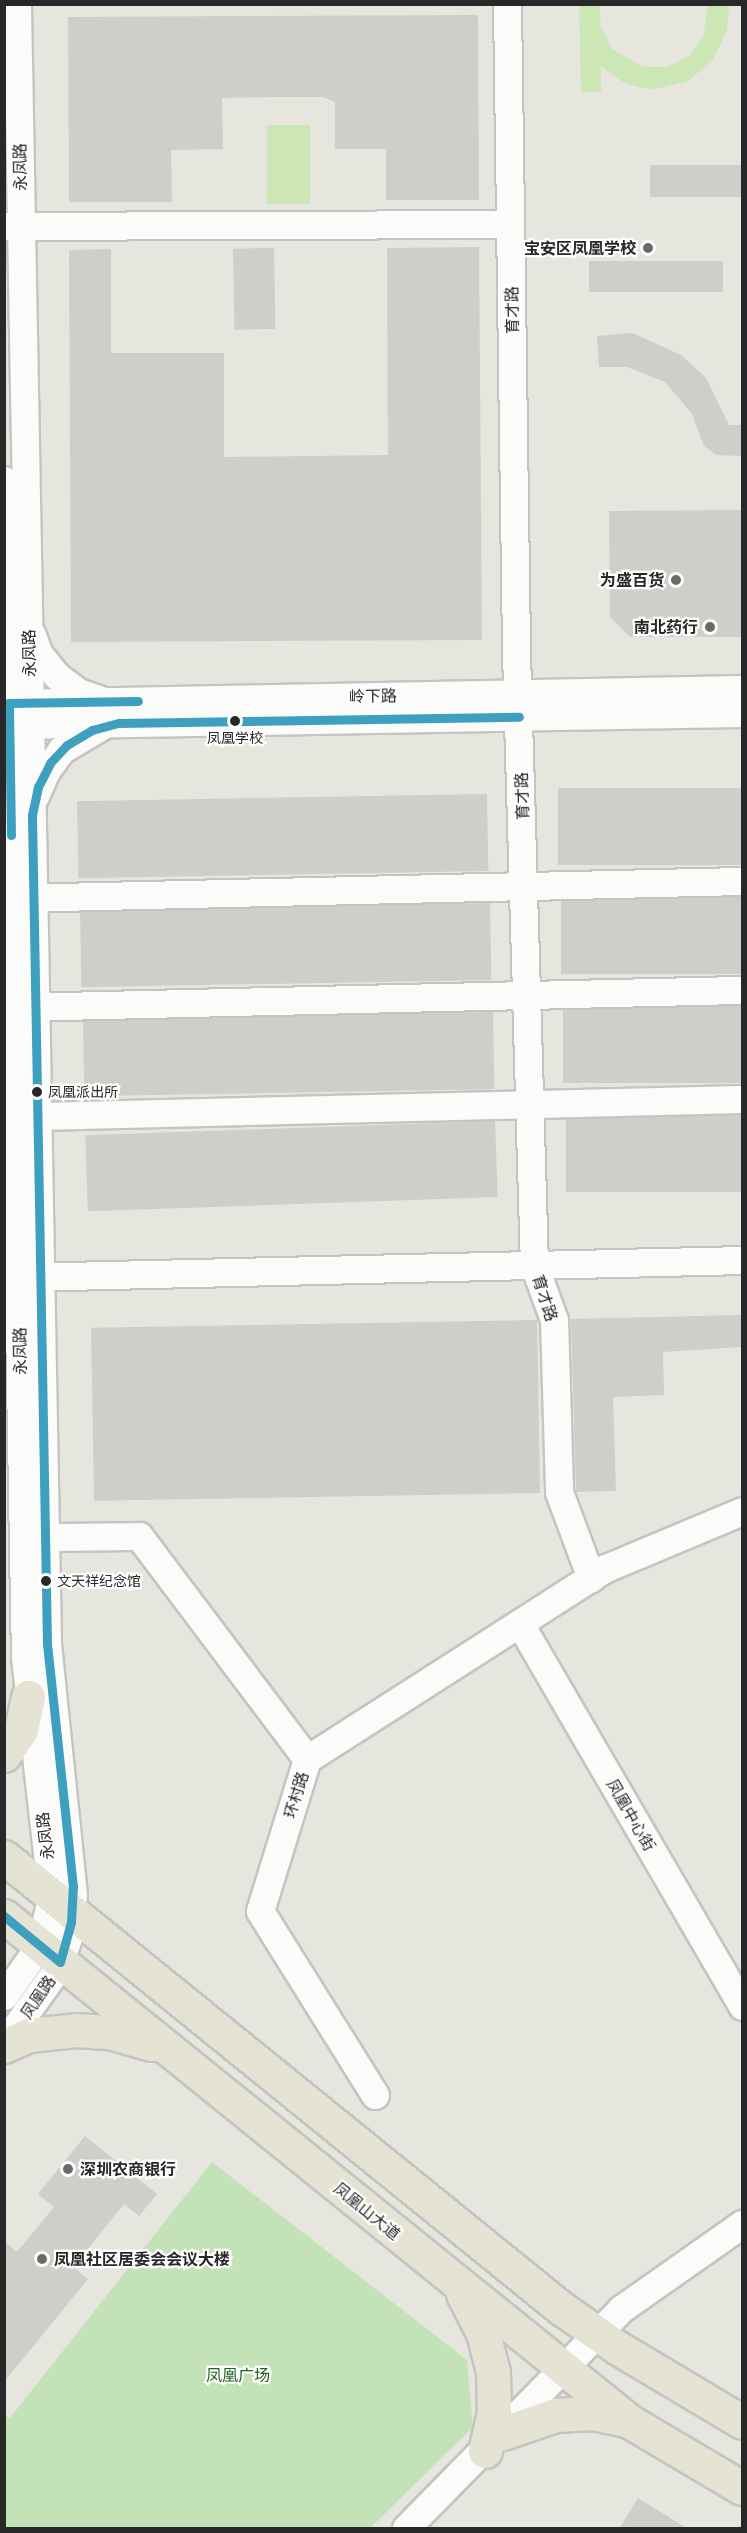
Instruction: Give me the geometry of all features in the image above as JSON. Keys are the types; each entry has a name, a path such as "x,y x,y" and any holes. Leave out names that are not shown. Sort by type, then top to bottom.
{"main road":[{"path":"4,1755 21,1730 28,1697"},
{"path":"4,1857 561,2308 598,2334 742,2422"},
{"name":"凤凰山大道","path":"4,1917 629,2421 742,2488"},
{"path":"4,2044 45,2032 93,2030 133,2037 168,2050"},
{"path":"454,2281 475,2314 491,2362 494,2442 556,2415 593,2413 629,2421"}],"street":[{"name":"永凤路","path":"16,4 13,226 13,617 15,714 21,818 25,1007 19,1114 45,1537 49,1671 72,1878 62,1904"},
{"name":"育才路","path":"507,4 519,705 534,1265 554,1320 559,1492 591,1578"},
{"path":"13,226 510,224"},
{"name":"永凤路","path":"4,480 13,617"},
{"path":"13,617 57,676 117,712 61,750 42,778 21,818"},
{"name":"岭下路","path":"519,705 742,689"},
{"name":"岭下路","path":"15,714 519,705 742,713"},
{"path":"4,790 21,818"},
{"path":"23,898 742,881"},
{"path":"25,1007 742,990"},
{"path":"19,1114 742,1099"},
{"path":"29,1277 742,1260"},
{"name":"永凤路","path":"29,1277 28,1697 62,1904"},
{"name":"环村路","path":"375,2095 260,1911 307,1759 606,1568 742,1511"},
{"path":"45,1537 139,1536 307,1759"},
{"name":"凤凰中心街","path":"520,1624 742,2006"},
{"name":"凤凰路","path":"4,2044 39,1999 62,1904"},
{"name":"凤凰路","path":"4,1996 50,1954"},
{"path":"406,2529 494,2442 621,2309 742,2224"}],"green space":[{"path":"579,5 599,5 601,27 612,49 643,67 667,67 689,56 703,37 708,5 729,5 727,30 713,60 688,81 655,89 638,87 623,82 601,66 601,92 581,92"},
{"path":"267,125 310,125 310,204 267,204"},
{"name":"凤凰广场","path":"212,2162 467,2360 473,2427 370,2528 5,2528 5,2415 10,2418"}],"building":[{"path":"478,15 479,200 386,200 386,149 335,149 335,102 323,97 274,97 222,98 223,149 171,150 172,202 69,202 68,17"},
{"path":"650,165 742,165 742,197 650,197"},
{"path":"479,247 482,640 71,642 69,250 111,249 111,353 224,353 224,457 388,455 387,248"},
{"path":"274,248 275,329 234,330 233,249"},
{"path":"589,261 723,261 723,292 589,292"},
{"path":"633,333 681,355 706,378 729,425 742,425 742,456 716,455 704,446 692,414 665,382 627,367 599,367 597,336"},
{"name":"为盛百货","path":"742,510 742,637 630,637 610,617 609,511"},
{"path":"558,788 742,788 742,865 558,865"},
{"path":"487,794 488,871 78,878 77,801"},
{"path":"561,897 742,897 742,974 561,974"},
{"path":"490,903 491,980 81,987 80,910"},
{"path":"563,1006 742,1006 742,1083 563,1083"},
{"path":"493,1012 494,1089 84,1096 83,1019"},
{"path":"566,1115 742,1115 742,1192 566,1192"},
{"path":"495,1121 498,1197 88,1211 85,1135"},
{"path":"742,1315 742,1347 663,1352 664,1395 613,1397 616,1491 576,1492 571,1319"},
{"path":"537,1320 540,1493 94,1501 91,1328"},
{"name":"凤凰社区居委会会议大楼","path":"85,2136 157,2194 139,2216 124,2204 73,2267 88,2279 4,2382 4,2241 17,2252 54,2207 38,2194"},
{"path":"638,2498 688,2529 619,2529"}],"transit line":[{"path":"11,835 9,703 138,701"},
{"path":"4,1916 60,1962 71,1922 73,1887 47,1643 32,815 38,787 50,763 67,745 92,730 119,723 519,717"}],"place":[{"name":"宝安区凤凰学校","path":"648,248"},
{"name":"为盛百货","path":"676,580"},
{"name":"南北药行","path":"710,627"},
{"name":"凤凰学校","path":"235,721"},
{"name":"凤凰派出所","path":"37,1092"},
{"name":"文天祥纪念馆","path":"46,1581"},
{"name":"深圳农商银行","path":"68,2169"},
{"name":"凤凰社区居委会会议大楼","path":"42,2259"}]}
